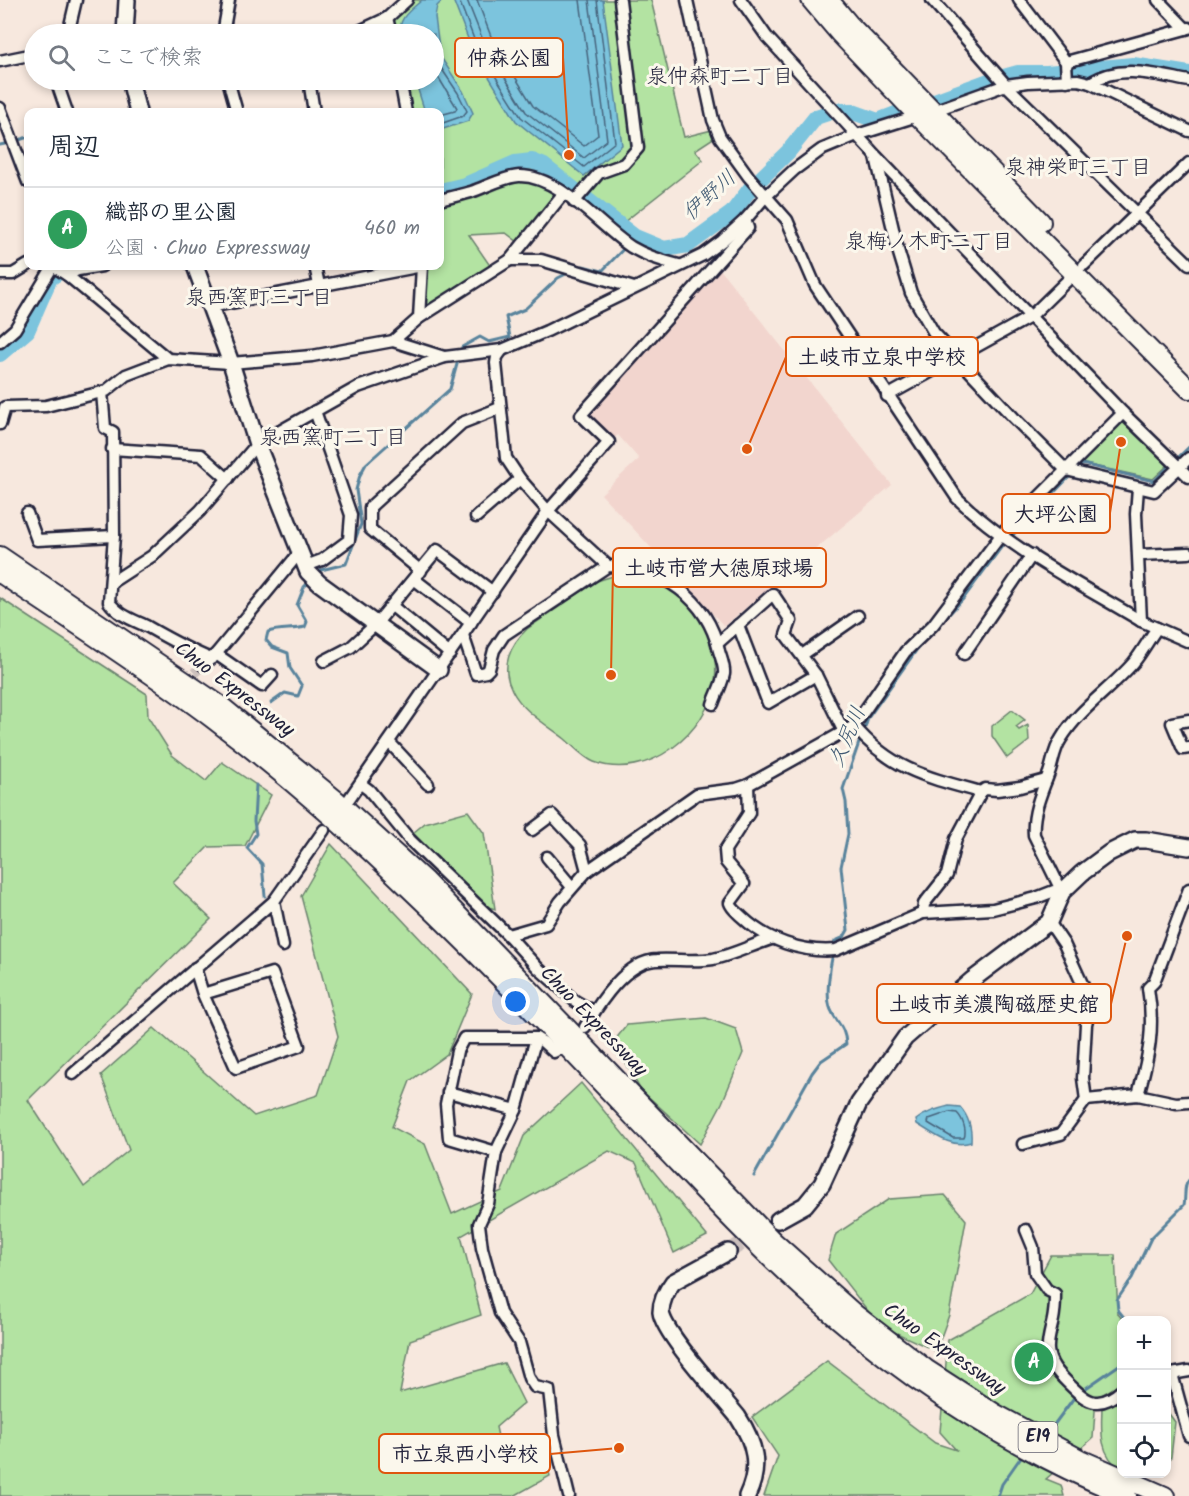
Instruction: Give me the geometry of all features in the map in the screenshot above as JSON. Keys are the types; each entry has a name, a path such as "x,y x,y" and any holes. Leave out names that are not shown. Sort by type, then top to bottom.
{"highway":[{"path":"811,0 839,33 926,114 1079,269 1189,389"},
{"path":"829,0 926,114"},
{"path":"1079,269 1189,372"},
{"name":"Chuo Expressway","path":"0,556 221,706 336,800 426,881 781,1249 893,1344 994,1421"},
{"name":"Chuo Expressway","path":"0,573 212,718 327,811 414,892 494,972 715,1203 806,1291 848,1327 902,1368 1075,1465 1127,1492 1165,1496"},
{"path":"1127,1492 1178,1496"}],"street":[{"path":"70,24 76,0"},
{"path":"126,24 128,0"},
{"path":"225,24 229,0"},
{"path":"374,24 387,18 407,0"},
{"path":"574,202 599,173 624,164 638,148 620,0"},
{"path":"687,0 713,120 720,137 749,177 787,220 815,285 957,498 974,516 1011,542 1141,621 1189,642"},
{"path":"741,0 767,37 876,156 1123,413 1189,477"},
{"path":"933,0 1006,85 1189,264"},
{"path":"1019,0 1066,62 1067,81"},
{"path":"1158,0 1187,28"},
{"path":"387,18 388,24"},
{"path":"1066,62 1187,28"},
{"path":"0,61 24,56"},
{"path":"1090,83 1100,76 1141,71 1189,81"},
{"path":"112,582 152,556 200,511 258,444 358,387 449,356 502,350 547,331 703,255 745,220 763,193 820,150 857,135 926,114 1006,85 1028,82 1078,80 1090,83 1189,131"},
{"path":"60,90 66,108"},
{"path":"132,90 137,108"},
{"path":"231,90 236,108"},
{"path":"311,90 313,108"},
{"path":"402,90 405,108"},
{"path":"0,108 24,172"},
{"path":"876,156 910,293 934,333 1066,470 1154,491 1189,458"},
{"path":"887,396 1030,317 1137,213 1186,171"},
{"path":"444,199 514,177 522,176 541,180 574,202 626,243 655,259 679,265"},
{"path":"393,341 419,318 510,260 563,194"},
{"path":"349,799 548,511 609,442 581,415 748,228 745,220"},
{"path":"510,260 541,260 634,288"},
{"path":"0,274 13,274 24,267"},
{"path":"0,342 15,329 51,270"},
{"path":"59,270 168,359"},
{"path":"67,275 78,270"},
{"path":"196,270 258,444 308,568 376,624 439,670"},
{"path":"316,270 319,285"},
{"path":"210,307 400,270"},
{"path":"419,318 422,270"},
{"path":"0,424 5,407 46,406 106,392 126,375 168,359 231,363 312,356 393,341 449,356"},
{"path":"502,350 496,363 506,458 520,479 548,511 608,567"},
{"path":"102,392 105,428 113,432 114,536 109,602 114,609 172,642 262,686 272,675"},
{"path":"471,623 370,529 370,507 462,423 500,408"},
{"path":"210,660 308,568 349,540 351,515 315,411"},
{"path":"860,732 905,652 933,625 1001,535 1123,413"},
{"path":"112,449 201,455 228,478"},
{"path":"476,517 520,479"},
{"path":"1138,488 1136,514 1141,621"},
{"path":"27,513 38,540 114,536"},
{"path":"324,661 351,647 376,624 437,550 493,592"},
{"path":"1139,555 1189,553"},
{"path":"964,654 1032,555"},
{"path":"463,635 476,674 486,672 494,650 504,634 608,567 627,567 661,577 687,595 705,615 716,635 724,672 713,704"},
{"path":"718,643 773,594 791,621 786,635 816,675 844,732"},
{"path":"392,606 450,654"},
{"path":"802,656 858,616"},
{"path":"738,625 768,703 816,675"},
{"path":"1062,892 1034,835 1034,821 1040,793 1060,739 1134,662 1157,628"},
{"path":"1189,720 1172,723 1184,749 1189,748"},
{"path":"508,935 546,924 572,887 587,871 697,794 736,789 748,784 844,732 860,732 894,761 912,772 981,792"},
{"path":"389,742 428,784"},
{"path":"923,914 924,904 947,875 956,839 981,792 985,789 1020,787 1046,780"},
{"path":"361,784 369,790 410,840 508,935 538,968 575,1001 594,1012"},
{"path":"748,784 749,813 725,850 726,862 744,884 730,903 731,907 746,921 771,939 822,951 836,950 923,914 993,909 1054,891 1062,892"},
{"path":"532,830 552,815 580,845 587,871"},
{"path":"73,1074 274,901 324,830"},
{"path":"778,1220 805,1205 822,1184 859,1103 905,1038 972,980 1049,922 1062,892 1096,862 1124,844 1135,840 1189,847"},
{"path":"547,856 572,887"},
{"path":"1138,1095 1151,1038 1148,988 1154,982 1189,889"},
{"path":"274,901 282,945"},
{"path":"1023,1144 1061,1134 1086,1100 1083,1078 1086,1024 1088,1016 1095,1012 1064,944 1049,922"},
{"path":"585,1027 621,979 636,965 644,962 711,959 771,939"},
{"path":"195,968 203,994 236,1068 299,1046 272,973 203,994"},
{"path":"496,1152 449,1138 446,1104 457,1051 464,1038 536,1038 554,1052 561,1048"},
{"path":"536,1038 516,1110 496,1152 488,1203 479,1224 482,1248 500,1313 519,1342 529,1378 535,1387 549,1390 554,1435 569,1496"},
{"path":"448,1092 516,1110"},
{"path":"1086,1100 1138,1095 1176,1103 1189,1102"},
{"path":"1026,1230 1034,1247 1035,1273 1047,1290 1055,1294 1055,1310 1048,1349 1053,1365 1084,1400 1102,1401 1117,1394"},
{"path":"728,1252 673,1282 666,1293 661,1310 668,1330 746,1428 756,1454 756,1469 747,1496"},
{"path":"1171,1374 1189,1371"},
{"path":"1171,1380 1189,1436"}],"shaded area":[{"path":"719,268 892,485 724,626 601,494 639,459 618,435 612,440 586,414"}],"green space":[{"path":"414,0 651,0 684,137 712,130 715,137 695,150 703,160 624,222 570,182 518,242 506,233 469,235 491,267 429,308 423,304 425,270 444,270 444,108 408,108 405,90 444,90 444,24 394,24 394,19"},
{"path":"1124,420 1168,465 1153,479 1080,463 1119,421"},
{"path":"616,575 650,578 673,589 684,599 694,611 709,638 713,652 715,681 710,700 701,718 688,735 654,759 634,765 614,766 586,758 528,711 512,690 507,665 512,649 527,629 597,581"},
{"path":"0,598 147,694 148,717 172,755 206,781 222,762 271,795 245,846 208,847 173,883 211,919 28,1100 84,1187 129,1150 101,1075 154,1028 254,1116 318,1095 338,1036 301,896 331,844 472,994 447,1054 410,1081 392,1127 425,1144 452,1214 502,1191 524,1136 581,1083 707,1236 674,1253 636,1163 609,1151 461,1236 481,1315 410,1340 400,1393 504,1363 524,1403 496,1427 505,1470 543,1450 550,1476 514,1496 0,1496"},
{"path":"1012,710 1025,720 1016,727 1019,730 1028,725 1029,741 1007,758 992,736 992,726"},
{"path":"468,811 484,833 495,909 483,905 413,833 425,823"},
{"path":"706,1018 736,1029 743,1053 722,1103 700,1144 640,1089 614,1041 627,1025"},
{"path":"945,1195 966,1220 949,1315 936,1351 879,1325 828,1260 836,1234 889,1199"},
{"path":"1051,1255 1115,1255 1120,1316 1117,1316 1117,1386 1096,1398 1093,1438 1046,1479 1061,1485 1064,1496 764,1496 778,1456 752,1417 827,1361 935,1443 956,1450 940,1432 948,1340 1030,1294"},
{"path":"1117,1402 1117,1466 1109,1457 1103,1442 1102,1408"},
{"path":"1171,1416 1175,1422 1171,1457"}],"water":[{"path":"422,0 443,0 437,6 436,24 401,24 409,11"},
{"path":"453,0 603,0 622,145 584,176 516,121 472,49"},
{"path":"444,62 463,91 473,113 468,121 444,129 444,108 424,108 418,90 444,90"},
{"path":"949,1106 960,1107 966,1115 971,1142 957,1144 950,1142 917,1124 916,1120 924,1115"}],"waterway":[{"name":"伊野川","path":"937,100 1018,73 1047,73 1133,65 1189,74"},
{"name":"伊野川","path":"444,190 465,185 515,163 532,161 544,166 635,237 664,249 688,245 732,213 750,189 788,152 816,117 837,110 853,112 878,121 901,112"},
{"path":"16,141 24,138"},
{"path":"0,145 10,143"},
{"path":"579,268 583,266 602,271 635,237"},
{"name":"伊野川","path":"0,354 27,331 50,278 62,270"},
{"path":"461,351 462,347 480,337 489,342 510,337 506,317 525,309 558,278 570,272"},
{"path":"318,573 321,570 346,564 361,524 356,490 366,464 450,389 459,357"},
{"name":"久尻川","path":"1077,469 1082,464 1154,481 1189,447"},
{"name":"久尻川","path":"1010,538 1072,474"},
{"name":"久尻川","path":"940,624 963,599 1005,542"},
{"path":"271,703 285,693 298,696 302,686 290,668 288,653 272,647 266,640 268,632 305,627 307,622 297,605 304,587 311,580"},
{"name":"久尻川","path":"864,731 868,718 929,635"},
{"name":"久尻川","path":"834,946 835,941 844,937 848,930 841,867 848,834 843,789 861,737"},
{"path":"256,785 254,821 256,834 247,848 262,864 265,896"},
{"name":"久尻川","path":"754,1176 812,1073 821,1061 846,1044 842,1029 829,1005 833,953"},
{"path":"1123,1316 1118,1310 1117,1300 1132,1278 1151,1238 1184,1205 1185,1188 1189,1180"},
{"path":"1045,1433 1076,1395 1117,1366"},
{"path":"998,1496 1002,1484 1023,1454"}],"tunnel":[{"path":"183,683 203,665"},
{"path":"728,1252 778,1220"}],"place":[{"name":"仲森公園","path":"569,155"},
{"name":"大坪公園","path":"1121,442"},
{"name":"土岐市立泉中学校","path":"747,449"},
{"name":"土岐市営大徳原球場","path":"611,675"},
{"name":"土岐市美濃陶磁歴史館","path":"1127,936"},
{"name":"織部の里公園","path":"1034,1362"},
{"name":"市立泉西小学校","path":"619,1448"}],"district":[{"name":"泉仲森町二丁目","path":"720,77"},
{"name":"泉神栄町三丁目","path":"1078,168"},
{"name":"泉梅ノ木町二丁目","path":"929,242"},
{"name":"泉西窯町三丁目","path":"259,298"},
{"name":"泉西窯町二丁目","path":"333,438"}]}
